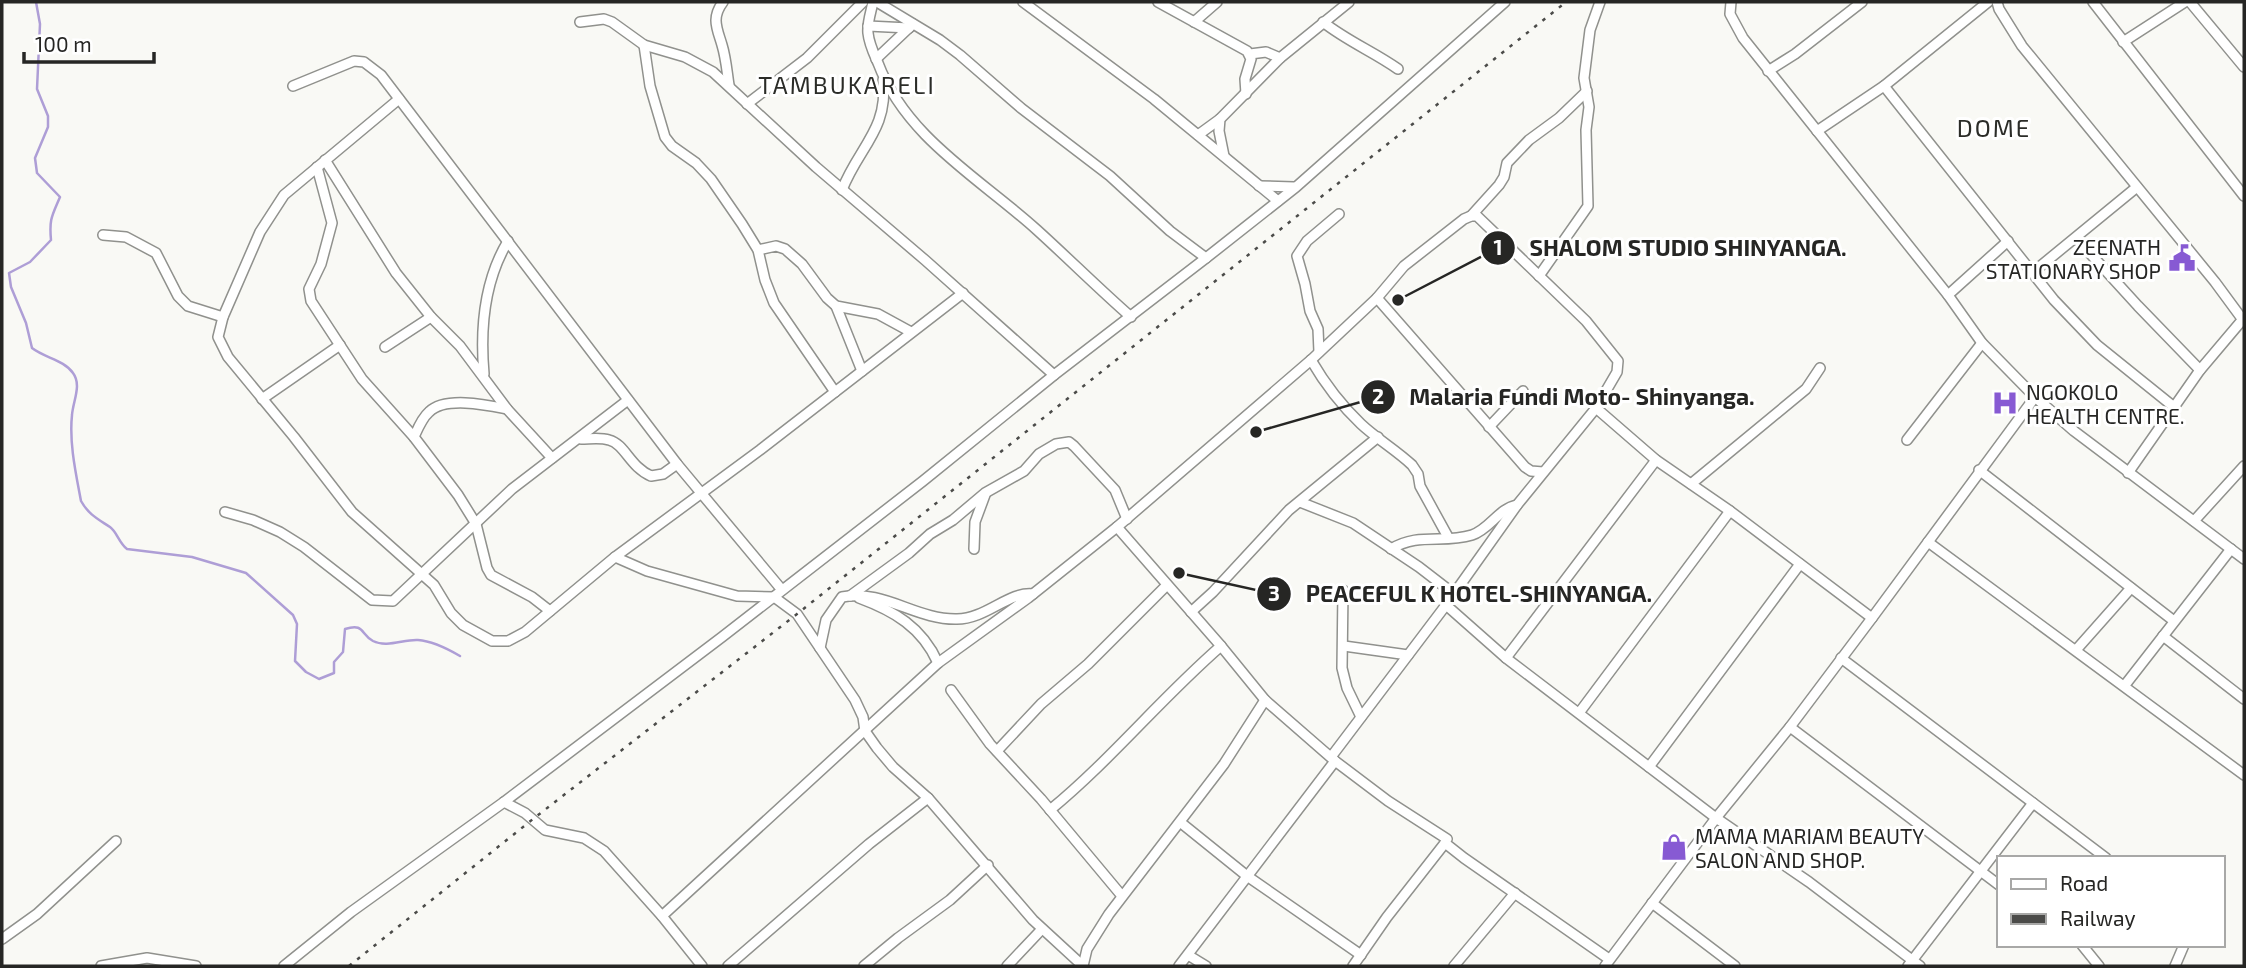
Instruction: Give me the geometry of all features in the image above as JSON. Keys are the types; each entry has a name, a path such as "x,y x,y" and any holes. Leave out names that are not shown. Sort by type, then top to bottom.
{"street":[{"path":"723,2 715,21 723,46 729,86"},
{"path":"747,104 807,58 863,2"},
{"path":"1131,317 1037,230 937,147 913,122 883,78 870,43 868,26 875,2 911,26 940,40 979,70 1021,108 1101,169 1170,231 1206,258"},
{"path":"1023,2 1106,61 1278,201"},
{"path":"1158,2 1251,54 1266,52 1280,58"},
{"path":"1194,22 1217,2"},
{"path":"1198,135 1220,119 1280,58 1349,2"},
{"path":"284,966 405,871 504,802 774,597 1296,187 1505,2"},
{"path":"1539,276 1588,206 1586,130 1589,107 1584,78 1593,16 1600,2"},
{"path":"1730,2 1730,14 1743,38 1948,295 1982,342 2035,397 2128,473 2244,559"},
{"path":"1768,71 1795,54 1862,2"},
{"path":"1816,131 1884,86 1988,2"},
{"path":"1997,2 2022,46 2243,319 2200,370 2128,473"},
{"path":"2093,2 2244,197"},
{"path":"2123,42 2185,2"},
{"path":"2190,2 2244,67"},
{"path":"580,22 604,19 644,45 698,62 729,86 842,190 1054,375"},
{"path":"1323,22 1350,42 1398,69"},
{"path":"868,26 911,26"},
{"path":"876,59 911,26"},
{"path":"644,45 650,86 665,137 711,179 758,250 774,303 835,392"},
{"path":"1246,94 1245,79 1251,54"},
{"path":"293,86 354,61 364,62 381,75 701,495 782,590"},
{"path":"842,190 847,176 877,129 884,103 883,78"},
{"path":"1884,86 2032,273 2097,345 2174,407"},
{"path":"662,916 938,663 1033,594 1127,519 1311,360 1377,298 1415,257 1471,215 1499,185 1507,163 1587,91"},
{"path":"399,99 284,195 264,224 223,317 218,337 221,346 352,512 434,585 451,613 463,625 492,641 514,639 615,557 701,495 962,293"},
{"path":"1220,119 1220,143 1224,156"},
{"path":"325,160 396,273 431,317 460,345 507,409 552,458"},
{"path":"317,167 332,223 326,251 309,289 314,306 362,379 414,437 458,495 476,524 491,575 533,597 551,611"},
{"path":"1257,186 1296,187"},
{"path":"2032,273 2137,187"},
{"path":"1319,352 1318,329 1310,311 1297,256 1307,241 1339,214"},
{"path":"1179,966 1517,505 1596,408 1617,372 1618,360 1586,321 1477,216 1471,215"},
{"path":"103,235 125,237 156,253 178,296 188,306 223,317"},
{"path":"2076,238 2200,370"},
{"path":"484,376 482,323 499,258 508,241"},
{"path":"1948,295 2008,241"},
{"path":"758,250 776,246 785,249 802,264 836,306 862,371"},
{"path":"1377,298 1525,467 1531,471 1543,472"},
{"path":"836,306 878,314 911,332"},
{"path":"385,347 431,317"},
{"path":"1907,440 1982,342"},
{"path":"262,398 340,345"},
{"path":"1311,360 1328,388 1362,425 1412,465 1418,474 1420,486 1448,537"},
{"path":"1691,484 1806,389 1819,368"},
{"path":"1489,427 1523,391"},
{"path":"1445,843 1607,962 1716,818 1790,727 2035,397"},
{"path":"225,512 280,532 304,547 372,600 393,601 493,506 628,400"},
{"path":"414,437 427,414 442,405 471,403 507,409"},
{"path":"1596,408 1656,460 1730,511 1872,618"},
{"path":"1191,612 1213,593 1282,517 1378,437"},
{"path":"581,439 610,440 617,443 632,464 651,476 663,474 677,464"},
{"path":"850,596 985,493 1024,471 1048,447 1062,442 1069,442 1115,490 1127,519"},
{"path":"1506,658 1656,460"},
{"path":"2194,521 2244,466"},
{"path":"1979,470 2174,621"},
{"path":"974,550 975,522 985,493"},
{"path":"1300,502 1353,523 1454,594"},
{"path":"1391,549 1411,540 1473,535 1509,507 1517,505"},
{"path":"1578,713 1730,511"},
{"path":"1117,527 1265,700 1333,759 1388,801 1447,839 1353,966"},
{"path":"1928,542 2244,775"},
{"path":"2125,685 2231,549"},
{"path":"615,557 655,574 737,596 774,597 796,614 855,700 863,717 865,731 893,767 928,798 1042,929 1083,966 1087,948 1122,896 1224,764 1265,700"},
{"path":"1649,766 1800,564"},
{"path":"997,751 1041,704 1088,664 1167,585"},
{"path":"2076,650 2131,588"},
{"path":"1343,590 1343,675 1361,718"},
{"path":"820,648 826,620 842,597 878,597 934,617 956,619 974,618 1016,595 1033,594"},
{"path":"850,596 888,609 909,624 931,648 938,663"},
{"path":"1446,605 1506,658 1716,818 1809,882 1914,964 2034,803"},
{"path":"2163,636 2244,699"},
{"path":"1050,810 1083,783 1167,695 1221,646"},
{"path":"1344,646 1408,655"},
{"path":"1841,658 2103,856"},
{"path":"951,690 997,751 1122,896"},
{"path":"1790,727 1997,883"},
{"path":"728,966 869,844 928,798"},
{"path":"504,802 525,813 552,833 576,835 594,843 622,869 702,966"},
{"path":"1180,822 1247,876 1361,955"},
{"path":"2,939 37,914 116,841"},
{"path":"2088,856 2094,849"},
{"path":"864,966 950,900 988,865"},
{"path":"1454,966 1515,892"},
{"path":"1651,903 1735,966"},
{"path":"1007,966 1042,929"},
{"path":"2084,947 2099,966"},
{"path":"2175,966 2183,947"},
{"path":"1188,955 1206,966"},
{"path":"101,966 147,958 195,966"}],"waterway":[{"path":"36,2 40,24 37,89 48,116 48,127 35,158 37,173 60,197 50,227 51,240 30,262 9,273 11,287 26,323 32,348 65,365 76,378 71,436 77,480 84,506 112,529 127,549 192,557 246,573 293,615 297,624 295,661 306,672 319,679 334,673 334,662 343,652 345,629 356,627 378,643 424,641 460,656"}],"railway":[{"path":"349,966 797,614 1566,2"}],"place":[{"name":"ZEENATH STATIONARY SHOP","path":"2182,258"},
{"name":"SHALOM STUDIO SHINYANGA.","path":"1398,300"},
{"name":"NGOKOLO HEALTH CENTRE.","path":"2005,403"},
{"name":"Malaria Fundi Moto- Shinyanga.","path":"1256,432"},
{"name":"PEACEFUL K HOTEL-SHINYANGA.","path":"1179,573"},
{"name":"MAMA MARIAM BEAUTY SALON AND SHOP.","path":"1674,847"}],"district":[{"name":"TAMBUKARELI","path":"847,84"},
{"name":"DOME","path":"1994,127"}]}
